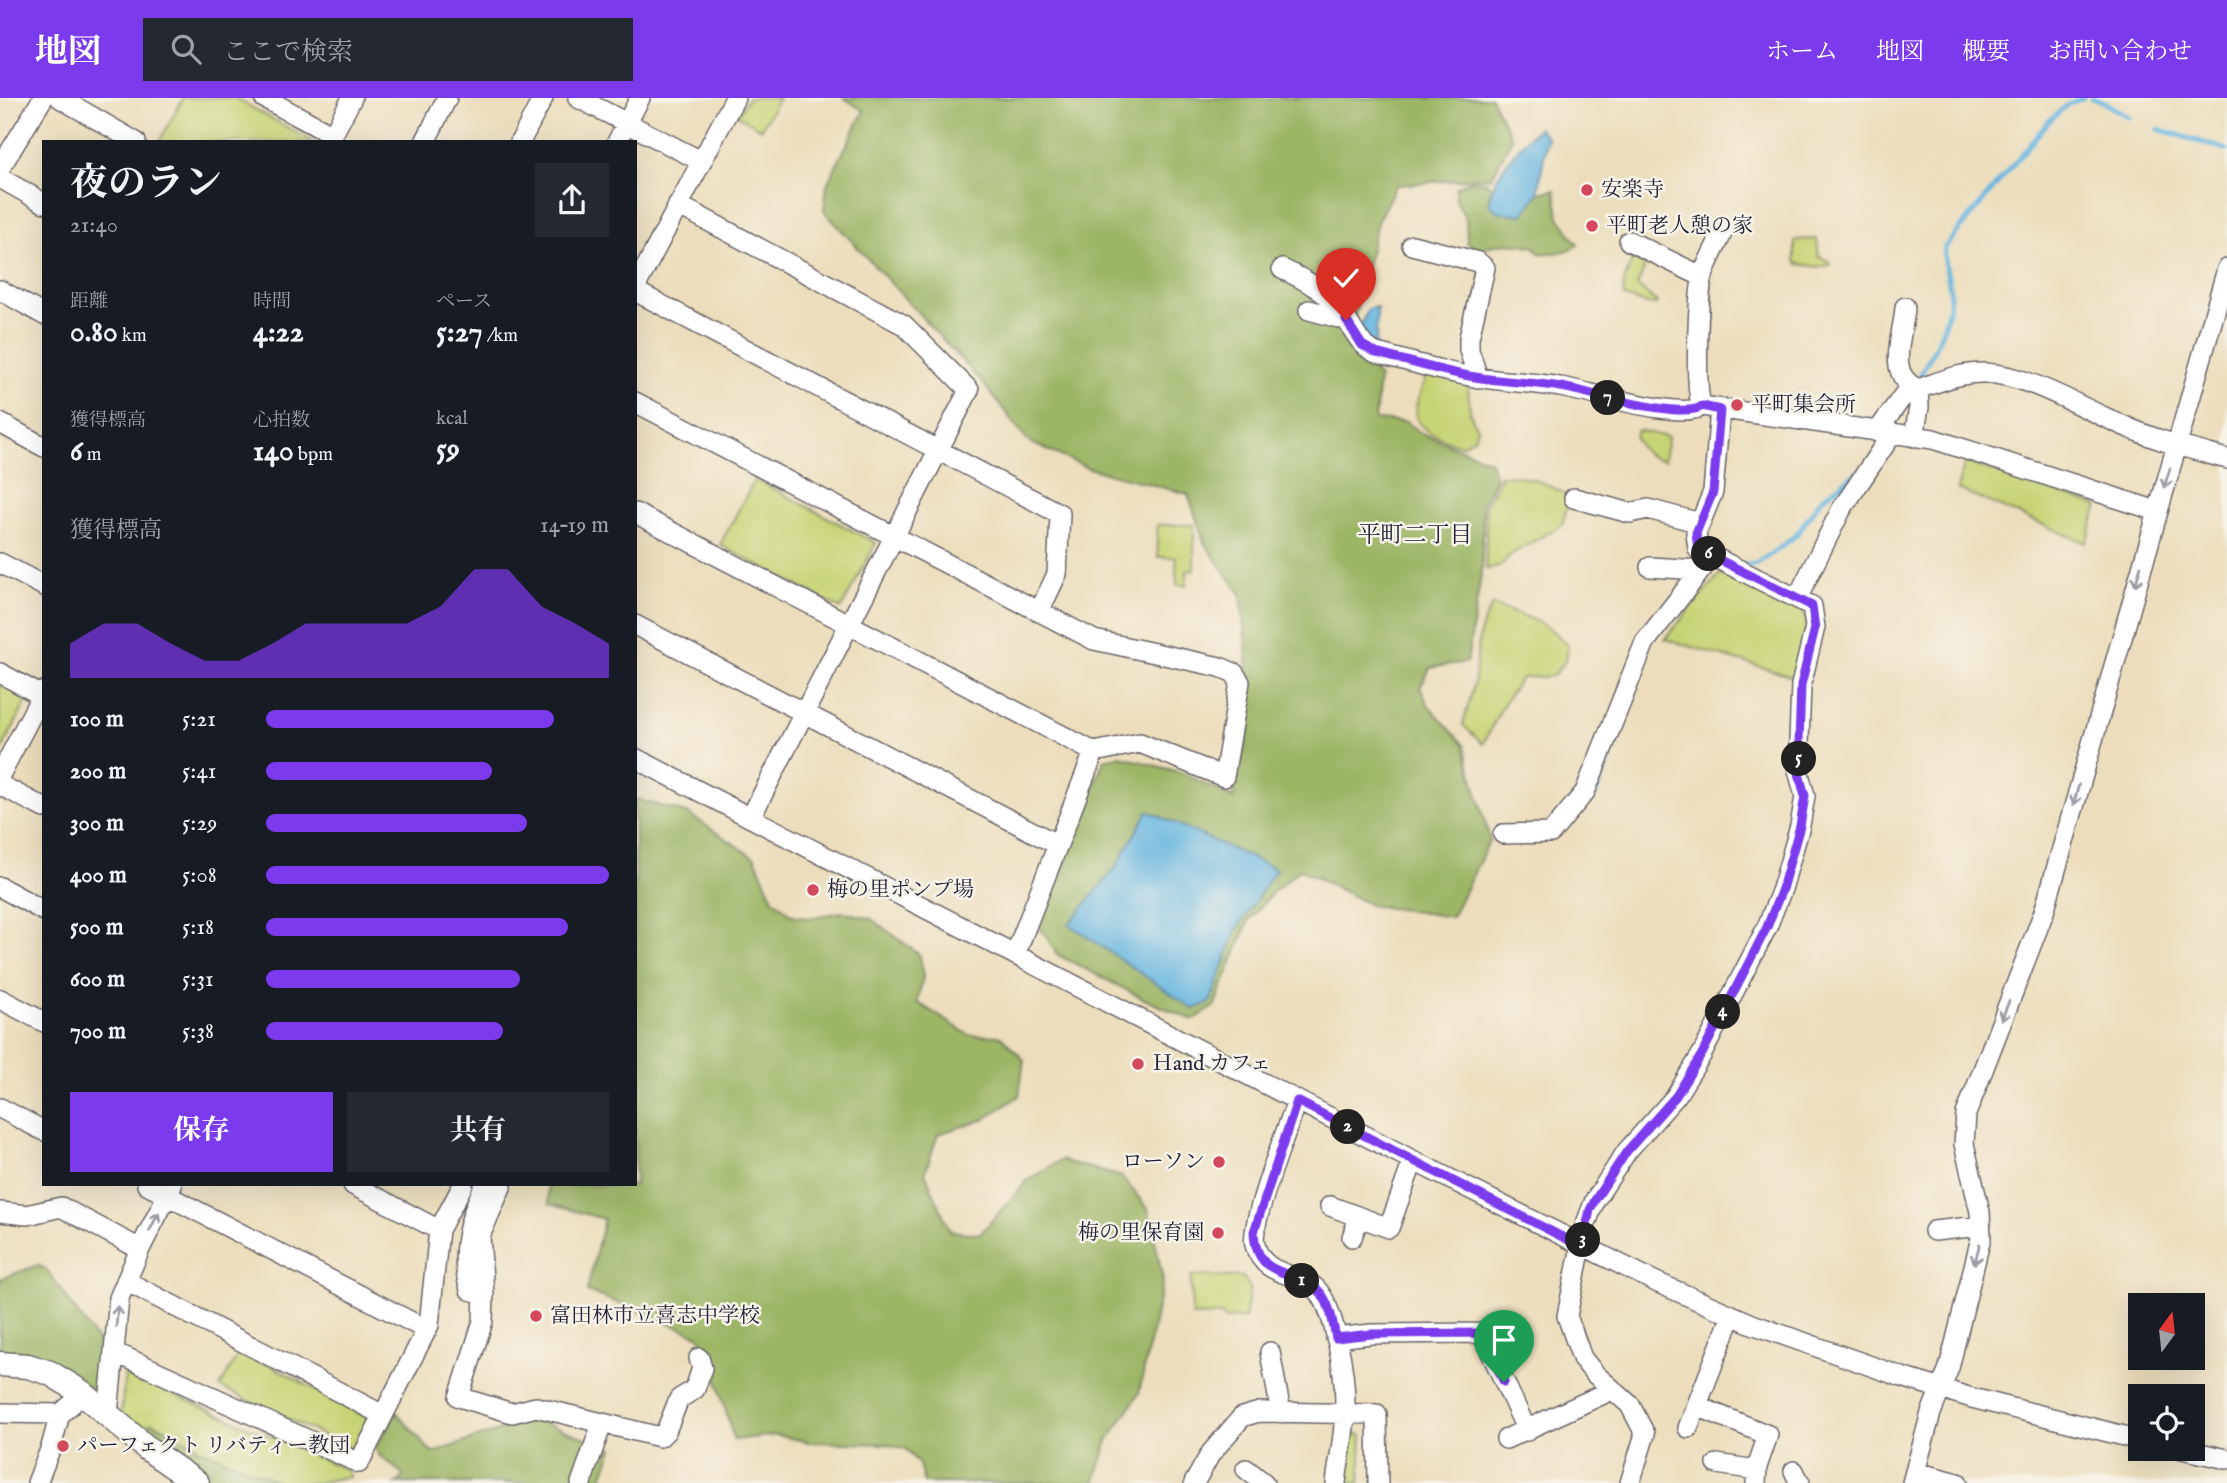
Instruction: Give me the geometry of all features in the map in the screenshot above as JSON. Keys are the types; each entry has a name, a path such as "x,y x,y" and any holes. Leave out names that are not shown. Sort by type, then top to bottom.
{"main road":[{"path":"0,1364 28,1366 50,1373 81,1392 148,1449 197,1483"}],"street":[{"path":"0,168 43,98"},
{"path":"60,98 133,140"},
{"path":"264,98 331,138 352,98"},
{"path":"426,140 447,98"},
{"path":"521,140 543,98"},
{"path":"578,98 701,161"},
{"path":"618,140 640,98"},
{"path":"637,285 735,98"},
{"path":"0,178 42,202"},
{"path":"678,205 904,325 969,390 751,817"},
{"path":"1711,408 1698,398 1698,348 1703,277 1723,231"},
{"path":"1629,241 1703,277"},
{"path":"1412,244 1478,262 1485,268 1469,338 1469,350 1478,377"},
{"path":"1282,269 1327,296 1339,308 1362,345 1376,353 1478,377 1562,387 1640,405 1686,410 1711,408 1933,439 2157,511"},
{"path":"1958,1483 1914,1478 1931,1413 1955,1342 1981,1238 1980,1212 1965,1143 1966,1114 2044,912 2227,269"},
{"path":"0,290 42,314"},
{"path":"637,290 1060,514 1057,574 1039,612"},
{"path":"1905,307 1896,362 1914,388 1919,407 1914,437"},
{"path":"1309,310 1346,320"},
{"path":"1798,597 1841,510 1884,433 1914,388 1962,374 2008,376 2122,426 2177,446 2227,459"},
{"path":"637,403 1094,640 1220,667 1234,673 1240,682 1224,777 1140,743 1094,752 637,514"},
{"path":"1710,561 1698,549 1696,533 1713,492 1711,408"},
{"path":"0,423 42,446"},
{"path":"1574,498 1630,513 1648,509 1700,523"},
{"path":"1503,834 1551,833 1586,792 1645,642 1710,561"},
{"path":"1630,1483 1645,1434 1630,1405 1582,1359 1567,1316 1590,1210 1595,1200 1627,1151 1676,1096 1702,1054 1767,927 1782,889 1800,826 1805,796 1798,770 1801,685 1815,628 1812,606 1750,574 1710,561 1650,567"},
{"path":"0,563 42,585"},
{"path":"637,626 1058,845"},
{"path":"0,673 42,694"},
{"path":"0,775 42,696"},
{"path":"1015,955 1094,752"},
{"path":"637,759 1582,1247 1732,1315 1902,1377 2031,1414 2128,1437"},
{"path":"0,785 42,807"},
{"path":"0,887 42,910"},
{"path":"0,999 42,1021"},
{"path":"1297,1101 1259,1212 1254,1232 1255,1244 1265,1264 1277,1272 1304,1282 1322,1294 1332,1318 1345,1403 1336,1483"},
{"path":"0,1108 42,1130"},
{"path":"1330,1206 1389,1228 1413,1161"},
{"path":"152,1186 170,1190 427,1330"},
{"path":"355,1186 439,1230"},
{"path":"114,1352 359,1463 429,1325 439,1230 462,1186"},
{"path":"484,1294 470,1290 467,1281 466,1236 485,1186"},
{"path":"502,1186 480,1236 483,1321 459,1397 512,1413 536,1407 660,1437 666,1431 679,1399 695,1389 702,1368 699,1358"},
{"path":"108,1414 119,1298 170,1190"},
{"path":"0,1212 27,1215 61,1207 140,1249"},
{"path":"1352,1237 1359,1217"},
{"path":"1934,1231 1980,1226"},
{"path":"126,1281 383,1415"},
{"path":"1688,1428 1732,1315"},
{"path":"1336,1338 1490,1329 1527,1431"},
{"path":"1270,1352 1281,1413"},
{"path":"1506,1439 1612,1390"},
{"path":"37,1483 60,1414 81,1392"},
{"path":"1697,1406 1768,1436 1757,1470 1717,1464"},
{"path":"1194,1483 1211,1453 1242,1417 1259,1412 1377,1414 1378,1483"},
{"path":"0,1413 60,1414"},
{"path":"581,1483 602,1424"},
{"path":"2205,1454 2227,1459"},
{"path":"1246,1469 1264,1483"}],"green space":[{"path":"183,98 235,98 309,140 160,140"},
{"path":"748,98 779,98 761,129 737,115"},
{"path":"844,98 1491,98 1512,138 1492,177 1396,185 1377,222 1349,342 1379,378 1375,420 1406,422 1421,433 1491,461 1496,480 1483,501 1482,569 1467,662 1430,668 1420,688 1429,706 1464,745 1490,840 1452,917 1370,905 1300,869 1273,892 1249,920 1214,1007 1193,1020 1150,1002 1058,955 1038,925 1104,760 1120,756 1183,773 1233,798 1252,713 1241,594 1205,544 1188,494 1088,468 1029,442 981,381 824,211 827,184 864,111"},
{"path":"1471,181 1487,182 1492,188 1489,197 1499,212 1510,213 1529,207 1538,193 1555,190 1559,217 1578,245 1550,253 1539,253 1535,247 1504,243 1477,249 1467,243 1466,219 1456,200 1456,187"},
{"path":"1817,239 1819,257 1830,262 1830,265 1820,267 1798,264 1795,260 1795,240"},
{"path":"1634,255 1644,259 1644,269 1637,286 1657,302 1656,304 1624,297 1625,281"},
{"path":"1426,375 1467,381 1470,411 1477,428 1474,438 1462,445 1455,443 1431,433 1419,422 1416,407"},
{"path":"1638,430 1668,437 1664,460 1649,456 1643,450 1635,437"},
{"path":"1965,462 2098,506 2086,543 1957,489"},
{"path":"1499,475 1536,480 1570,497 1562,525 1510,555 1499,567 1486,569 1486,502 1499,482"},
{"path":"755,479 876,543 841,609 720,545"},
{"path":"1157,525 1194,525 1194,570 1187,571 1186,585 1177,585 1176,557 1158,557"},
{"path":"1720,574 1762,588 1804,611 1807,626 1794,677 1665,639"},
{"path":"1492,605 1543,625 1568,647 1566,660 1553,676 1521,678 1504,703 1483,744 1463,725 1474,682 1481,632"},
{"path":"0,681 29,697 0,753"},
{"path":"637,800 687,813 755,858 773,899 792,915 807,918 843,912 870,918 920,955 923,977 917,1002 969,1035 1001,1036 1024,1060 1019,1096 985,1119 938,1134 925,1173 950,1231 980,1234 1028,1180 1061,1160 1122,1177 1148,1209 1163,1280 1139,1393 1108,1441 1094,1483 924,1483 919,1464 906,1449 886,1444 809,1442 777,1435 734,1440 708,1349 698,1335 587,1291 604,1219 549,1204 547,1186 637,1186"},
{"path":"38,1265 47,1270 103,1349 97,1390 0,1356 0,1279"},
{"path":"1191,1276 1243,1277 1250,1288 1245,1318 1225,1319 1222,1315 1192,1316"},
{"path":"241,1349 369,1419 352,1449 220,1387"},
{"path":"125,1373 345,1469 350,1476 316,1483 282,1483 203,1450 152,1423 141,1434 121,1414"},
{"path":"397,1413 432,1453 534,1419 613,1448 600,1483 396,1483 401,1480 403,1474 379,1455 375,1448"},
{"path":"152,1423 203,1450 282,1483 210,1483 201,1479 141,1434 143,1426"},
{"path":"1352,1433 1362,1435 1360,1483 1346,1483"}],"water":[{"path":"1539,128 1547,137 1538,193 1523,215 1499,212 1490,205 1490,196 1499,175 1515,152"},
{"path":"1377,307 1376,349 1360,327 1368,309"},
{"path":"1148,811 1276,869 1236,931 1210,1003 1193,1009 1069,924 1115,869"}],"waterway":[{"path":"1916,383 1938,341 1949,308 1950,290 1945,247 2049,121 2068,104 2083,98"},
{"path":"2091,98 2129,117"},
{"path":"2158,129 2227,150"},
{"path":"1744,565 1756,564 1784,545 1797,534 1822,498 1858,472"},
{"path":"1595,795 1623,723"}],"place":[{"name":"安楽寺","path":"1587,190"},
{"name":"平町老人憩の家","path":"1592,226"},
{"name":"平町集会所","path":"1737,405"},
{"name":"梅の里ポンプ場","path":"813,890"},
{"name":"Ｈand カフェ","path":"1138,1064"},
{"name":"ローソン","path":"1219,1162"},
{"name":"梅の里保育園","path":"1218,1233"},
{"name":"富田林市立喜志中学校","path":"536,1316"},
{"name":"パーフェクト リバティー教団","path":"63,1446"}],"district":[{"name":"平町二丁目","path":"1415,535"}],"route":[{"path":"1346,320 1367,349 1474,377 1562,387 1640,405 1686,410 1696,410 1702,406 1720,410 1713,492 1696,533 1698,549 1812,606 1815,628 1801,685 1798,770 1805,796 1800,826 1782,889 1767,927 1702,1054 1676,1096 1627,1151 1595,1200 1585,1226 1582,1247 1297,1101 1254,1232 1255,1244 1265,1264 1277,1272 1314,1287 1322,1294 1332,1318 1336,1338 1371,1334 1482,1333 1504,1382"}]}
